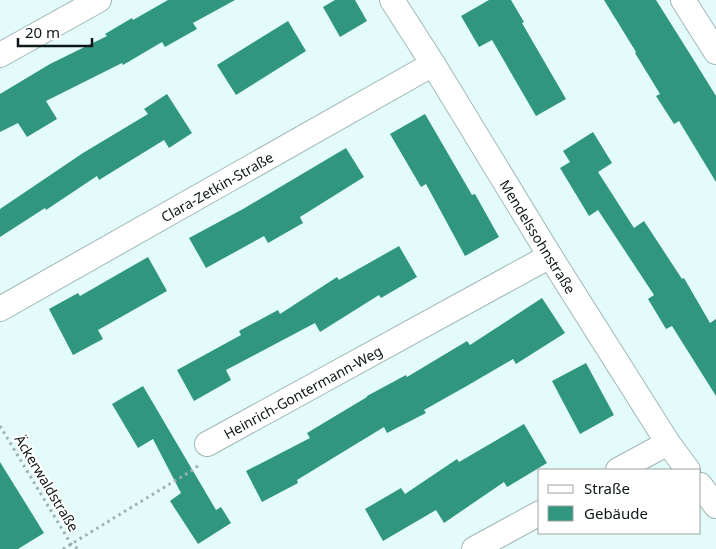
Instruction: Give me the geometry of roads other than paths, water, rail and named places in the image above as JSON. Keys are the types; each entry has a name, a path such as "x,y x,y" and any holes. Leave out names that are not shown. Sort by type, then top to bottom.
{"street":[{"path":"0,55 99,0"},
{"name":"Mendelssohnstraße","path":"392,0 550,256 668,443 687,469"},
{"path":"683,0 716,52"},
{"name":"Clara-Zetkin-Straße","path":"0,309 433,64"},
{"name":"Heinrich-Gontermann-Weg","path":"207,444 550,256"},
{"path":"620,469 668,443"},
{"path":"701,486 716,506"},
{"path":"474,549 538,514"}]}
